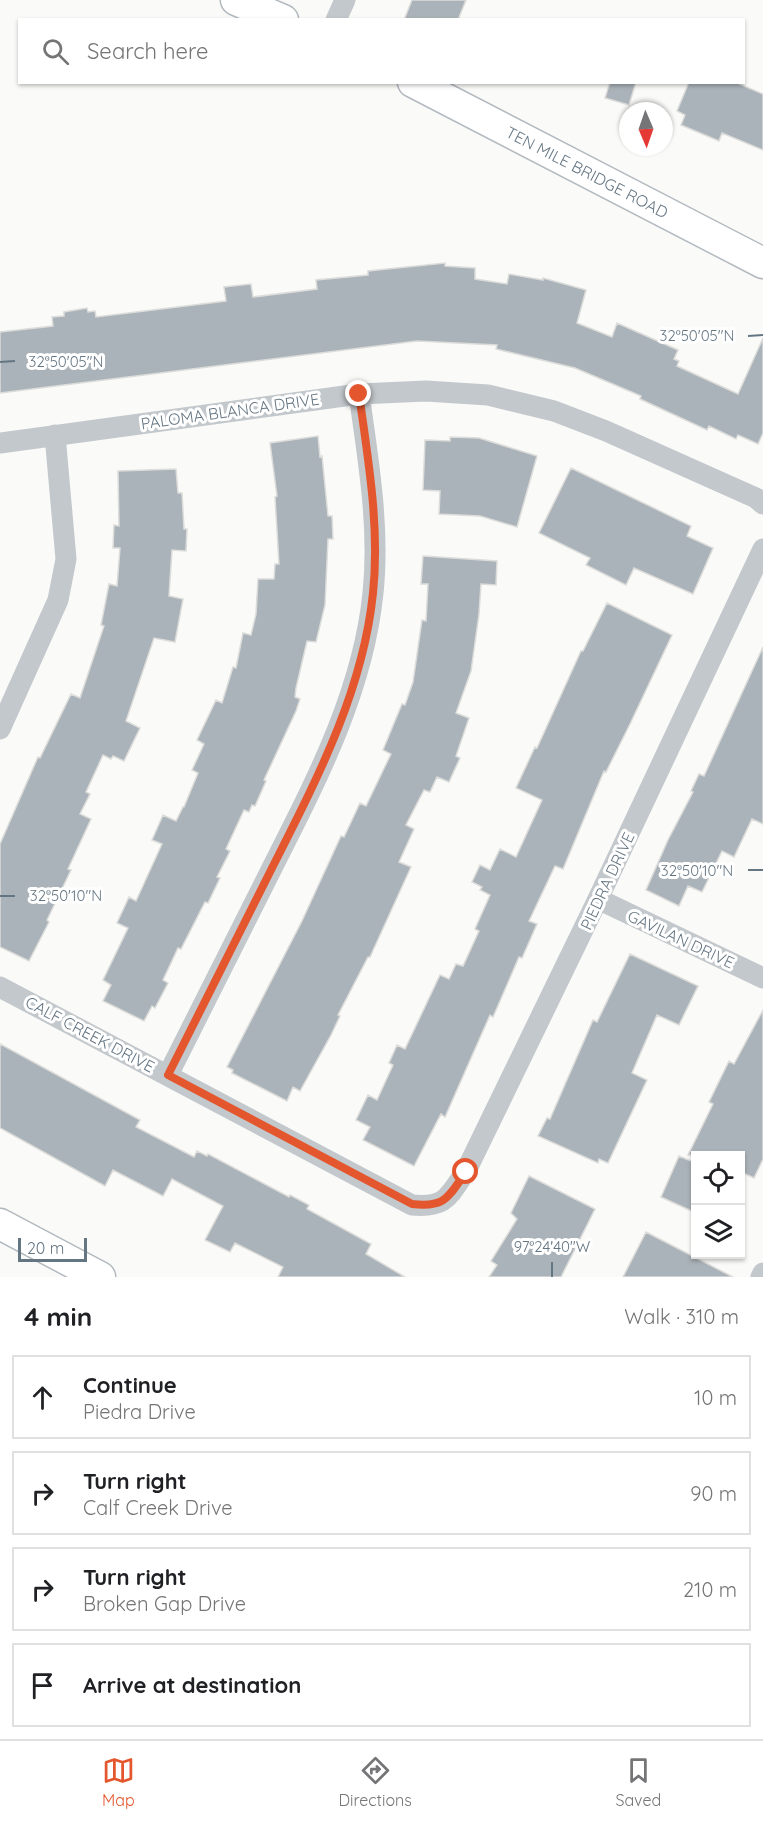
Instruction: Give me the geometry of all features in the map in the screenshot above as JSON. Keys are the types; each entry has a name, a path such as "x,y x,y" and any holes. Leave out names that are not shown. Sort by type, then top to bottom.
{"street":[{"path":"236,0 278,18"},
{"path":"337,18 345,0"},
{"name":"TEN MILE BRIDGE ROAD","path":"417,84 763,263"},
{"name":"PALOMA BLANCA DRIVE","path":"0,443 359,394 426,391 488,395 554,411 606,431 756,498 763,504"},
{"path":"168,1075 306,801 344,717 364,650 373,592 374,540 370,471 359,394"},
{"path":"0,729 58,600 66,559 55,435"},
{"name":"PIEDRA DRIVE","path":"437,1204 448,1197 466,1172 763,549"},
{"name":"GAVILAN DRIVE","path":"598,899 763,978"},
{"name":"CALF CREEK DRIVE","path":"0,987 412,1204 437,1204"},
{"path":"0,1224 100,1277"}],"building":[{"path":"412,0 466,0 459,18 405,18"},
{"path":"609,84 635,84 630,102 619,102 605,98"},
{"path":"688,84 740,84 763,94 763,150 722,133 719,141 681,125 685,115 677,111"},
{"path":"445,263 445,266 475,268 475,279 507,284 509,274 543,280 543,278 586,290 577,323 612,337 617,323 678,350 674,359 679,361 677,366 738,394 763,338 763,433 758,444 738,435 736,439 709,426 707,430 640,399 641,396 575,368 496,349 497,345 417,341 0,393 0,332 53,326 52,317 64,316 64,312 87,308 88,312 95,311 96,317 226,301 224,287 251,284 253,297 317,289 316,280 368,275 368,271"},
{"path":"318,436 328,516 332,516 333,539 328,539 325,605 316,642 307,641 296,688 295,697 300,699 255,806 252,805 249,812 244,810 226,849 230,851 217,877 220,878 181,949 178,948 163,980 168,983 155,1008 152,1006 144,1021 103,1001 111,985 103,980 128,928 117,923 129,897 136,901 162,844 152,840 163,815 176,821 184,807 198,773 192,770 204,744 197,740 216,700 222,703 233,667 236,668 243,633 251,635 256,614 258,579 274,579 275,564 279,564 275,497 277,496 270,443"},
{"path":"450,437 479,438 537,456 517,527 480,516 439,514 440,491 423,490 425,440 450,441"},
{"path":"571,468 691,526 687,536 713,548 693,594 634,568 626,585 586,565 590,558 539,533"},
{"path":"176,469 178,493 182,493 184,529 187,529 186,551 172,550 169,596 183,599 175,642 154,638 126,721 140,728 124,761 103,755 86,792 90,794 80,814 91,819 68,869 71,870 47,920 49,922 29,961 0,947 0,844 38,757 40,758 71,694 80,698 104,626 101,625 109,584 117,586 120,548 113,548 114,525 119,526 118,471"},
{"path":"423,556 497,561 496,585 481,584 471,671 456,713 469,718 456,756 460,758 449,782 437,777 430,792 424,790 406,825 414,829 399,862 411,867 370,957 338,1015 340,1016 331,1035 300,1091 293,1087 287,1101 232,1073 233,1070 227,1067 302,921 341,836 344,837 360,803 366,806 391,754 383,750 402,704 405,705 413,682 422,620 426,621 428,584 421,584"},
{"path":"607,603 672,635 606,772 604,771 563,869 555,866 529,921 537,924 522,958 519,957 493,1017 490,1015 445,1117 441,1114 414,1166 363,1140 370,1127 356,1120 368,1095 377,1100 393,1065 389,1063 397,1045 405,1049 440,975 449,979 456,964 463,966 479,931 475,929 490,895 480,890 482,887 472,882 480,865 490,870 500,849 516,857 542,800 516,788 535,747 537,748 581,651"},
{"path":"763,647 763,824 752,819 734,857 722,851 702,892 688,886 679,906 646,890 693,792 691,791 699,774 704,776"},
{"path":"630,954 698,986 679,1025 657,1015 632,1073 647,1080 608,1163 599,1159 598,1163 538,1136 547,1118 550,1119 593,1020 597,1022"},
{"path":"763,1010 763,1159 754,1178 745,1174 745,1151 691,1151 691,1155 688,1155 713,1104 709,1102 729,1061 734,1064"},
{"path":"0,1044 140,1120 136,1127 194,1157 197,1151 207,1156 208,1154 289,1197 290,1195 309,1205 307,1209 371,1244 366,1254 405,1277 278,1277 283,1267 235,1243 230,1252 205,1240 223,1206 172,1179 163,1196 113,1170 105,1186 0,1128"},
{"path":"679,1156 691,1161 691,1211 661,1197"},
{"path":"529,1176 595,1209 561,1277 489,1277 497,1265 491,1261 517,1219 511,1213"},
{"path":"646,1232 691,1255 691,1259 698,1259 733,1277 623,1277"}],"route":[{"path":"359,394 370,471 374,540 373,592 364,650 344,717 306,801 168,1075 412,1204 427,1206 437,1204 448,1197 466,1172"}]}
